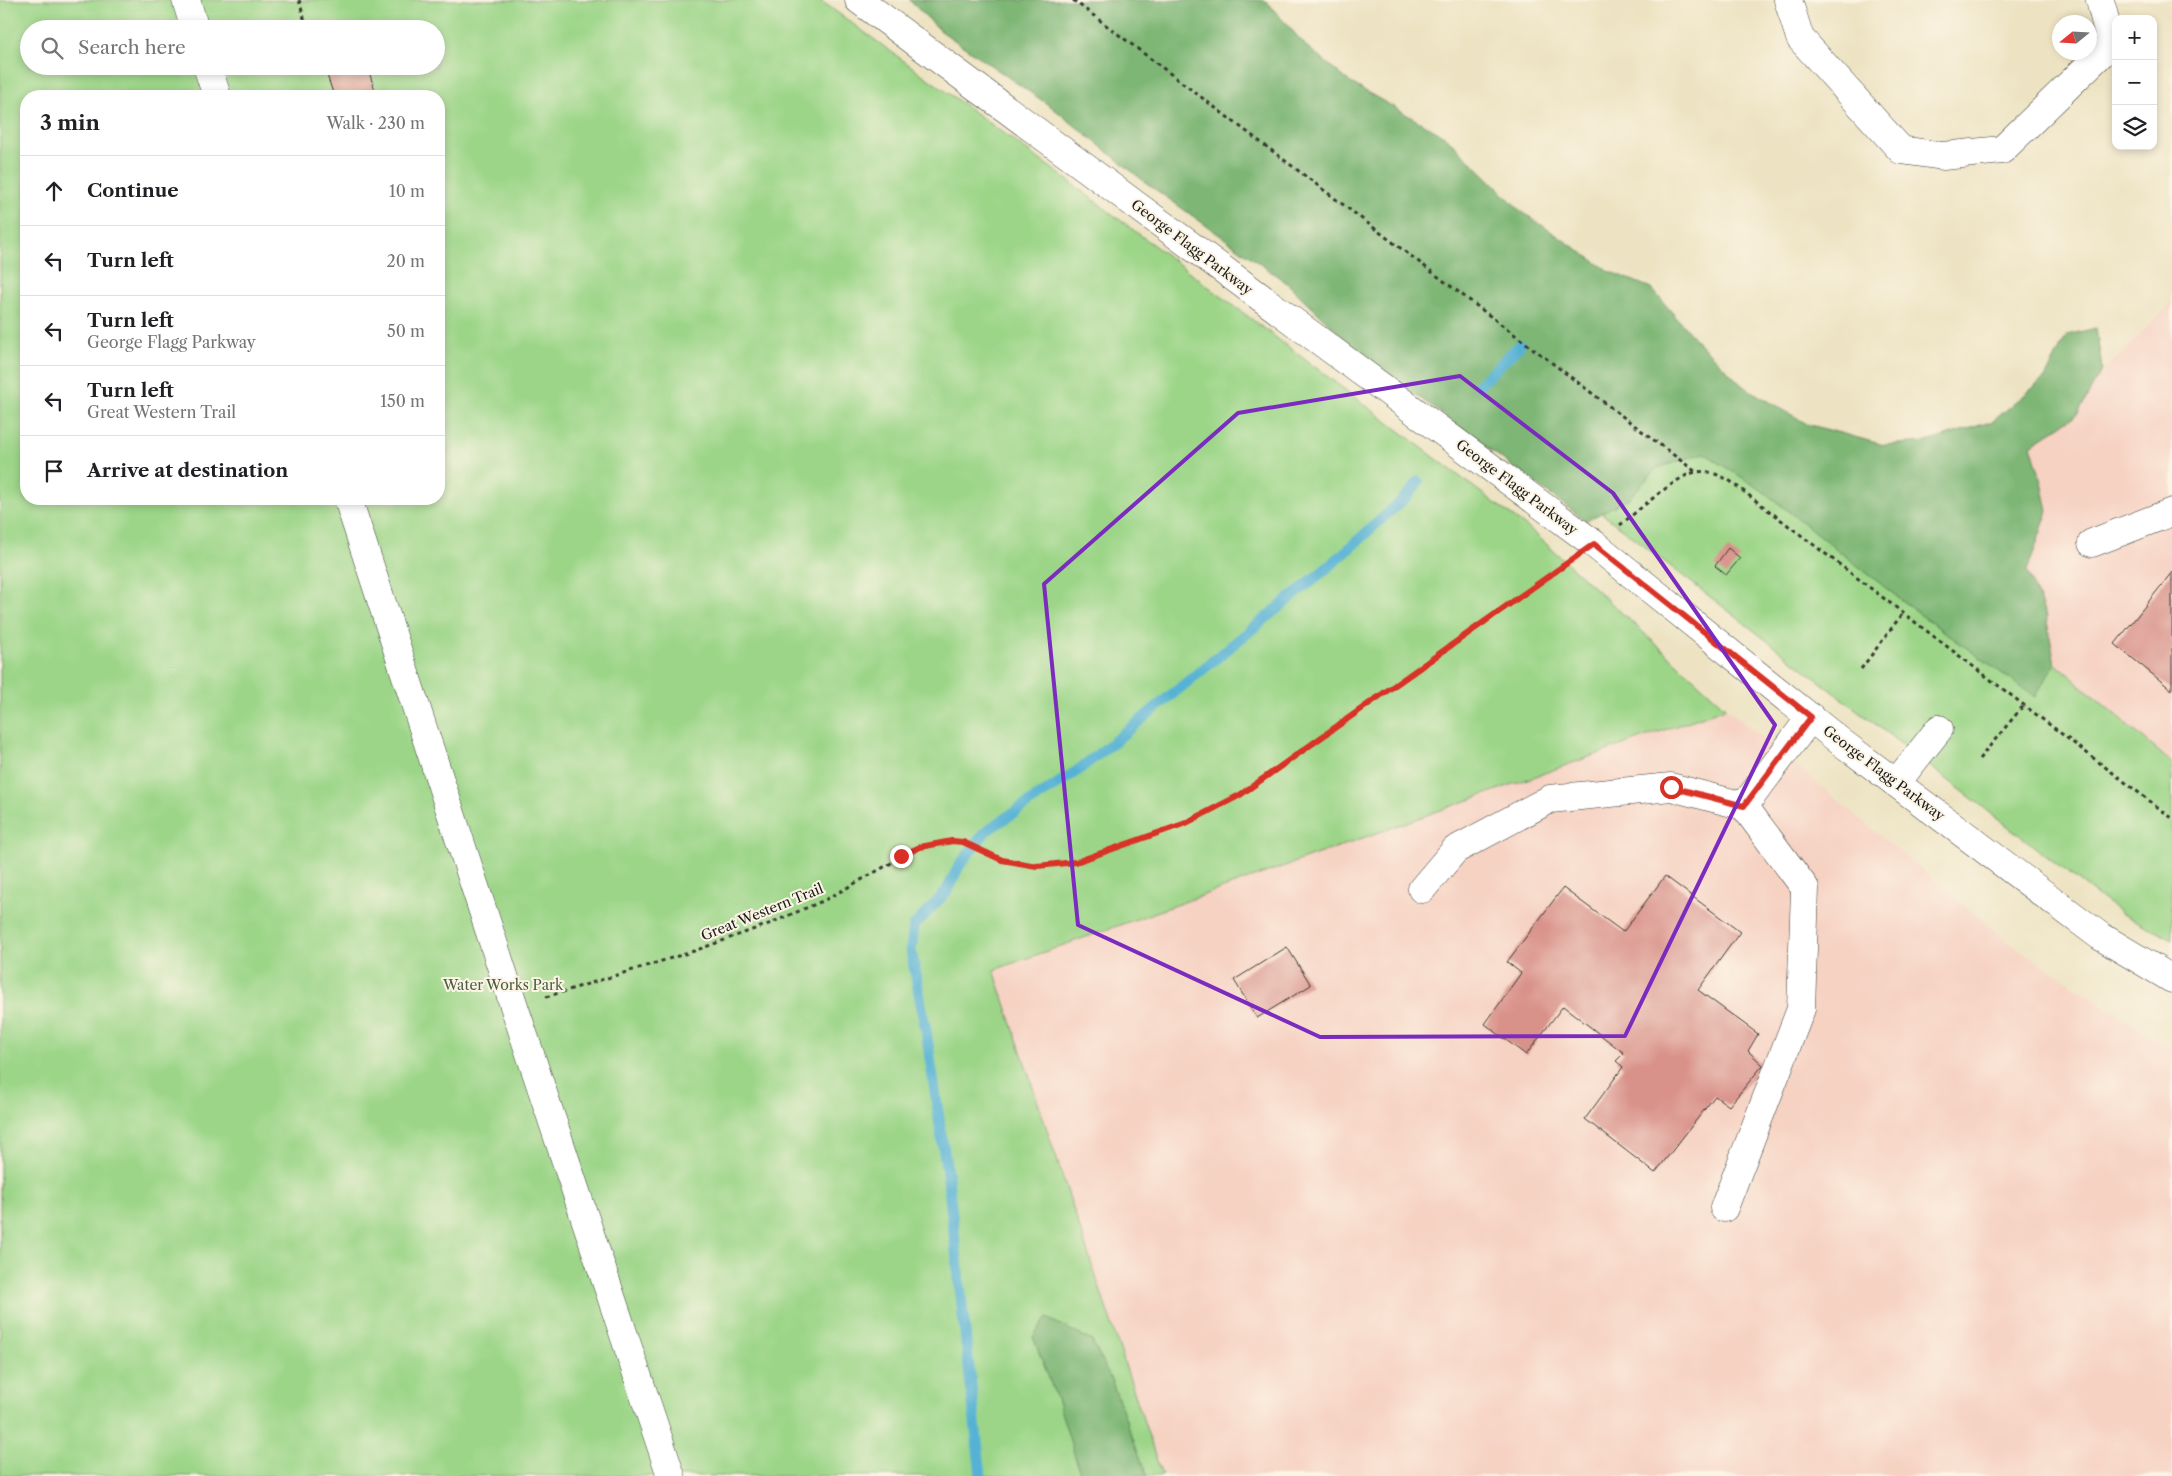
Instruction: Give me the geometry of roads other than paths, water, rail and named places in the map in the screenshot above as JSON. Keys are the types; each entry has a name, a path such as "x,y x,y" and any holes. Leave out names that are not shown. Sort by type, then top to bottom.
{"street":[{"path":"186,0 192,20"},
{"name":"George Flagg Parkway","path":"859,0 1594,544 1896,784 2100,936 2172,979"},
{"path":"1788,0 1800,38 1901,150 1943,156 2002,150 2111,44 2100,0"},
{"path":"210,75 215,90"},
{"path":"350,505 514,1006 671,1476"},
{"path":"2092,543 2172,512"},
{"path":"1744,806 1811,717"},
{"path":"1896,784 1939,730"},
{"path":"1422,889 1455,850 1550,799 1671,787 1744,806 1805,888 1801,1009 1724,1208"}],"waterway":[{"path":"1479,385 1520,345"},
{"path":"981,1476 948,1179 926,1031 911,950 914,926 946,892 959,866 986,831 1077,771 1121,736 1333,563 1408,495 1418,482"}],"park label":[{"name":"Water Works Park","path":"503,985"}]}
